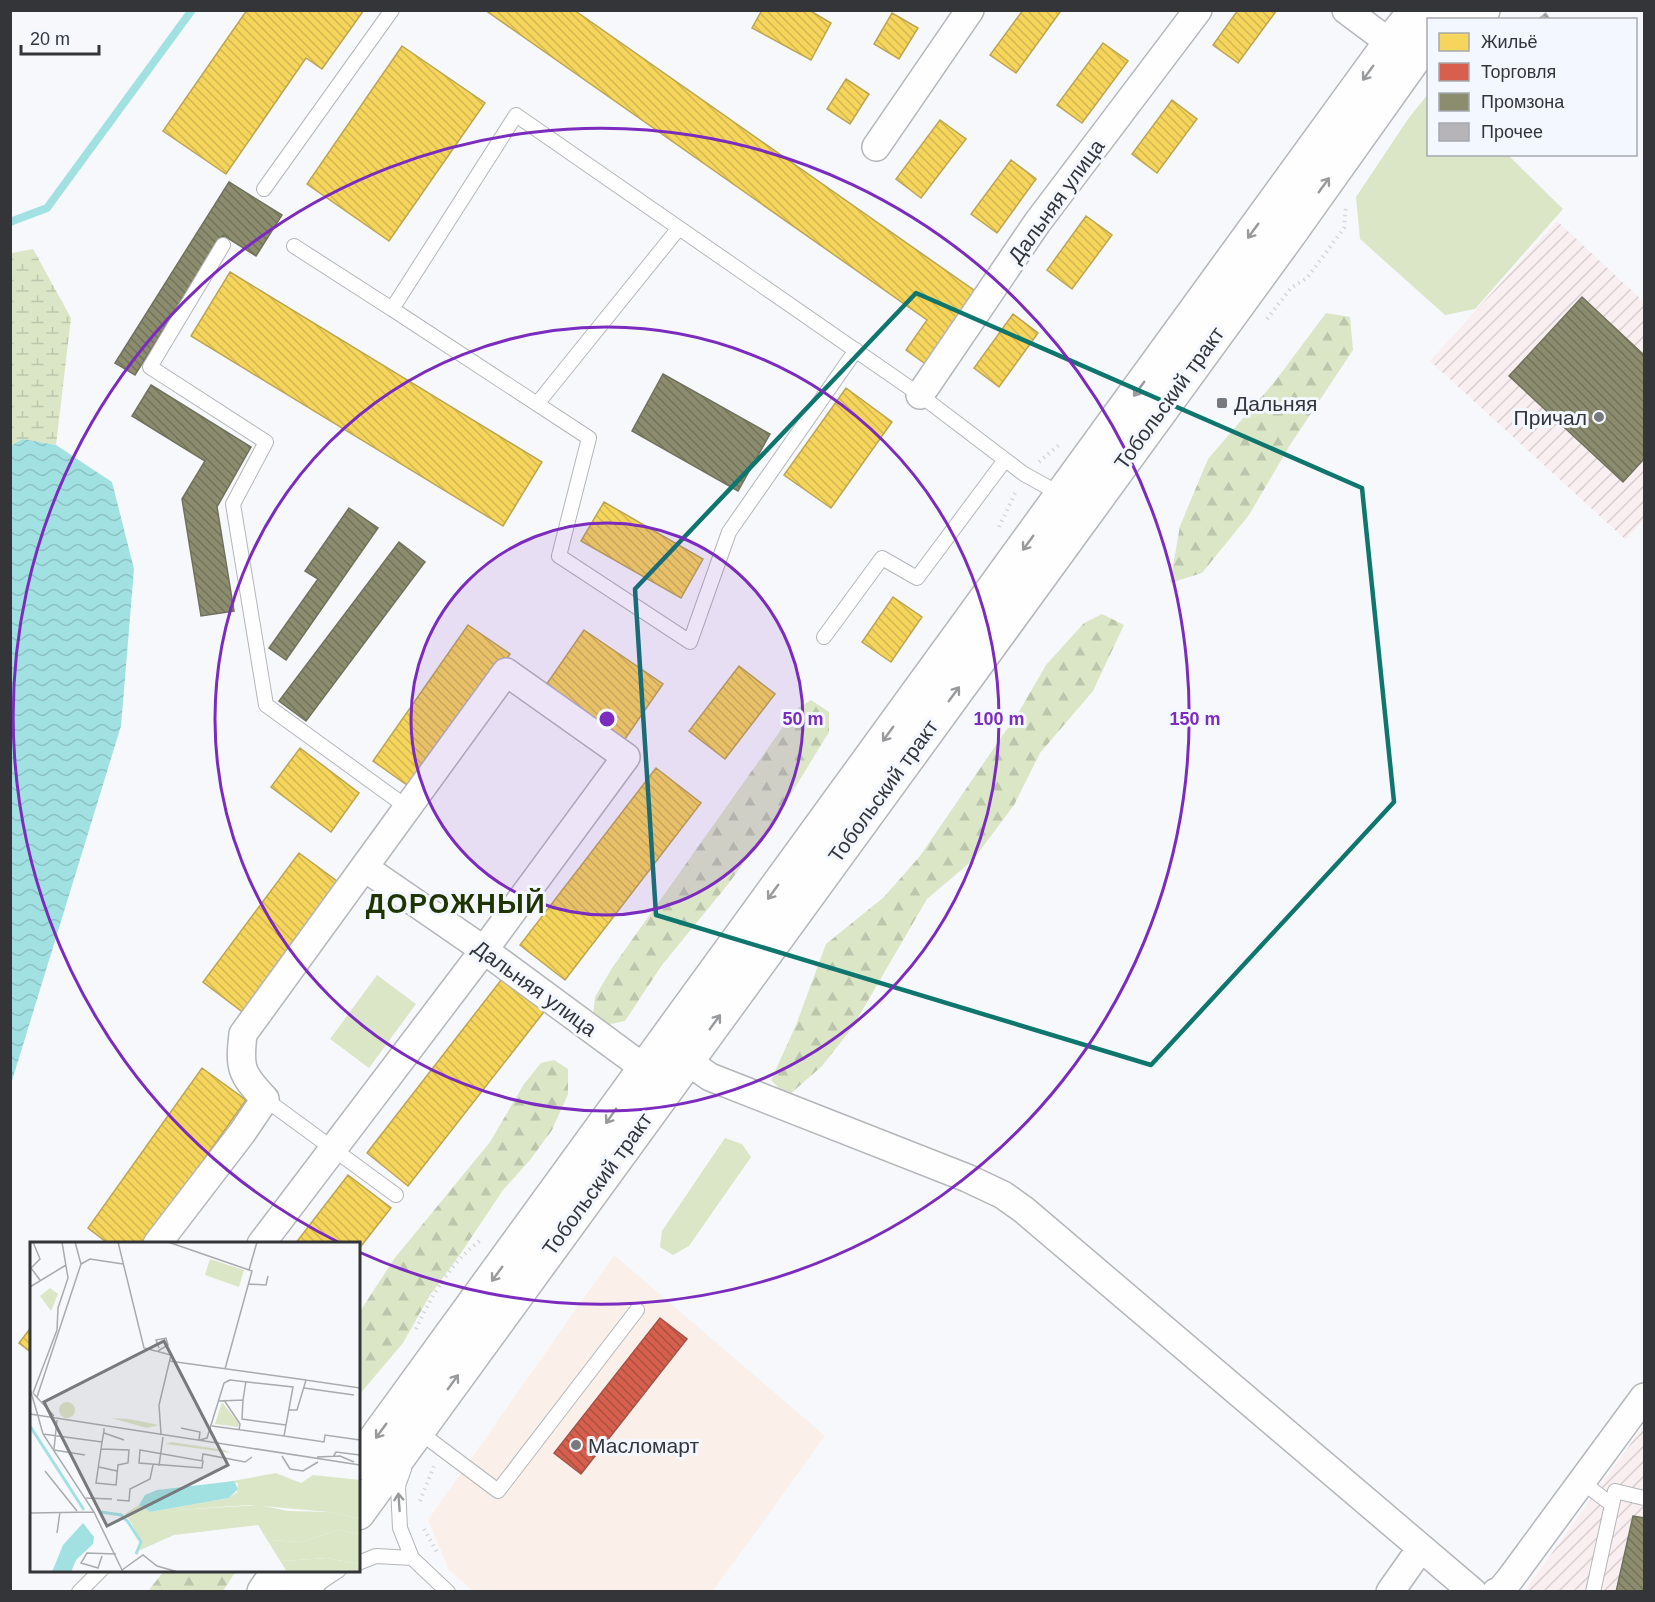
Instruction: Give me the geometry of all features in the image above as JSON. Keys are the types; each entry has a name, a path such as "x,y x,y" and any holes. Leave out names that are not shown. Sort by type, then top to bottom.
{"main road":[{"name":"Тобольский тракт","path":"360,1459 644,1068 1074,504 1415,48 1416,10"},
{"name":"Тобольский тракт","path":"360,1512 430,1439 687,1061 1074,504"},
{"path":"264,1592 278,1572"},
{"path":"304,1592 316,1572"}],"street":[{"path":"876,147 970,10"},
{"name":"Дальняя улица","path":"920,394 1037,223 1198,10"},
{"path":"1346,10 1415,48"},
{"path":"159,1242 242,1133 265,1099 250,1084 241,1067 243,1034 506,672 626,758 262,1242"},
{"name":"Дальняя улица","path":"365,868 484,950 644,1068"},
{"path":"687,1061 710,1077 967,1178 1003,1195 1033,1217 1473,1592"},
{"path":"1496,1592 1500,1591 1510,1579 1644,1397"},
{"path":"1390,1592 1421,1548"}],"lane":[{"path":"264,189 392,10"},
{"path":"392,309 516,115 920,394 1024,474 1074,504"},
{"path":"537,404 680,228"},
{"path":"223,245 150,367 266,442 233,504 266,705 408,808"},
{"path":"294,246 589,438 559,556 690,642 729,532 856,350"},
{"path":"824,637 882,558 917,578 1005,460"},
{"path":"265,1099 396,1195"},
{"path":"448,1592 412,1558 400,1528 398,1486 430,1439 498,1491 637,1310"},
{"path":"1582,1482 1611,1504"},
{"path":"1593,1592 1615,1491 1644,1498"},
{"path":"360,1562 376,1556 412,1558"},
{"path":"79,1592 99,1572"},
{"path":"304,1592 336,1572"}],"path":[{"path":"419,1502 430,1439"},
{"path":"421,1523 443,1562 432,1576"}],"highlighted area":[{"path":"916,293 1362,488 1394,802 1151,1065 656,915 635,589"}],"shaded area":[{"path":"1557,221 1644,302 1644,520 1626,540 1430,361"},
{"path":"614,1255 825,1436 713,1591 473,1591 449,1570 428,1520"},
{"path":"1642,1428 1644,1429 1644,1591 1524,1592"}],"green space":[{"path":"1427,95 1427,156 1509,156 1563,209 1475,309 1445,315 1360,239 1356,197 1408,119"},
{"path":"33,249 71,318 56,445 23,439 11,446 11,253"},
{"path":"1326,313 1350,317 1353,350 1290,445 1249,515 1202,573 1170,583 1180,526 1208,459 1276,380"},
{"path":"1102,614 1124,625 1093,691 1040,753 1014,805 973,860 927,899 852,1028 822,1066 789,1095 771,1080 796,1025 826,944 884,897 920,856 1020,710 1046,665 1084,623"},
{"path":"811,700 829,712 829,732 774,822 729,883 662,965 625,1021 606,1025 593,1016 595,997 612,968 795,710"},
{"path":"377,975 416,1004 369,1068 330,1039"},
{"path":"554,1060 568,1069 568,1094 552,1130 530,1160 503,1190 430,1295 403,1343 360,1394 360,1311 394,1259 490,1142 524,1084 541,1063"},
{"path":"725,1138 742,1144 751,1157 689,1246 673,1255 660,1247 662,1231"},
{"path":"163,1572 235,1572 223,1591 148,1591"}],"water":[{"path":"23,439 56,445 112,482 134,569 121,726 11,1084 10,446"}],"building: Жильё":[{"path":"247,10 364,10 322,69 306,58 226,174 163,131"},
{"path":"485,10 574,10 978,293 927,365 906,350 927,320"},
{"path":"762,10 809,10 831,23 811,60 752,28"},
{"path":"1023,10 1058,10 1060,12 1016,73 990,55"},
{"path":"1238,10 1277,10 1238,63 1213,45"},
{"path":"892,13 918,28 899,59 874,44"},
{"path":"1103,43 1128,61 1082,123 1057,105"},
{"path":"402,46 485,103 389,241 307,184"},
{"path":"846,79 869,94 850,124 827,109"},
{"path":"1172,100 1197,119 1157,173 1132,154"},
{"path":"940,120 966,139 921,198 896,179"},
{"path":"1011,160 1036,179 997,233 971,214"},
{"path":"1086,216 1112,235 1072,289 1047,270"},
{"path":"230,272 542,462 503,526 191,336"},
{"path":"1013,314 1038,333 999,387 974,368"},
{"path":"846,388 892,422 831,508 784,475"},
{"path":"604,502 703,559 681,598 581,541"},
{"path":"893,597 922,617 891,662 862,642"},
{"path":"468,625 510,654 414,790 373,761"},
{"path":"584,630 663,684 625,739 546,685"},
{"path":"739,666 775,694 725,759 689,731"},
{"path":"300,748 359,793 331,832 271,787"},
{"path":"656,768 701,803 565,980 520,945"},
{"path":"299,853 345,887 249,1017 203,982"},
{"path":"505,975 547,1008 408,1186 367,1153"},
{"path":"202,1068 246,1100 145,1242 106,1242 88,1228"},
{"path":"348,1175 391,1208 360,1247 360,1242 297,1242"},
{"path":"30,1329 30,1351 19,1343"}],"building: Торговля":[{"path":"660,1318 687,1339 581,1474 554,1453"}],"building: Промзона":[{"path":"229,182 282,215 256,256 223,235 135,375 115,363"},
{"name":"Причал","path":"1582,297 1644,355 1644,459 1623,482 1509,376"},
{"path":"663,374 770,434 738,491 632,431"},
{"path":"151,385 251,447 217,507 234,611 201,616 182,499 205,461 132,416"},
{"path":"349,508 378,528 286,660 269,648 318,579 305,571"},
{"path":"399,542 425,562 306,721 279,701"},
{"path":"1633,1516 1644,1518 1644,1592 1616,1592"}],"building: Прочее":[{"path":"1546,12 1550,18 1538,18"}],"waterway":[{"path":"10,222 47,208 192,10"}],"place":[{"name":"Дальняя","path":"1222,403"},
{"name":"Причал","path":"1599,417"},
{"name":"Масломарт","path":"576,1445"}],"district":[{"name":"ДОРОЖНЫЙ","path":"456,904"}]}
